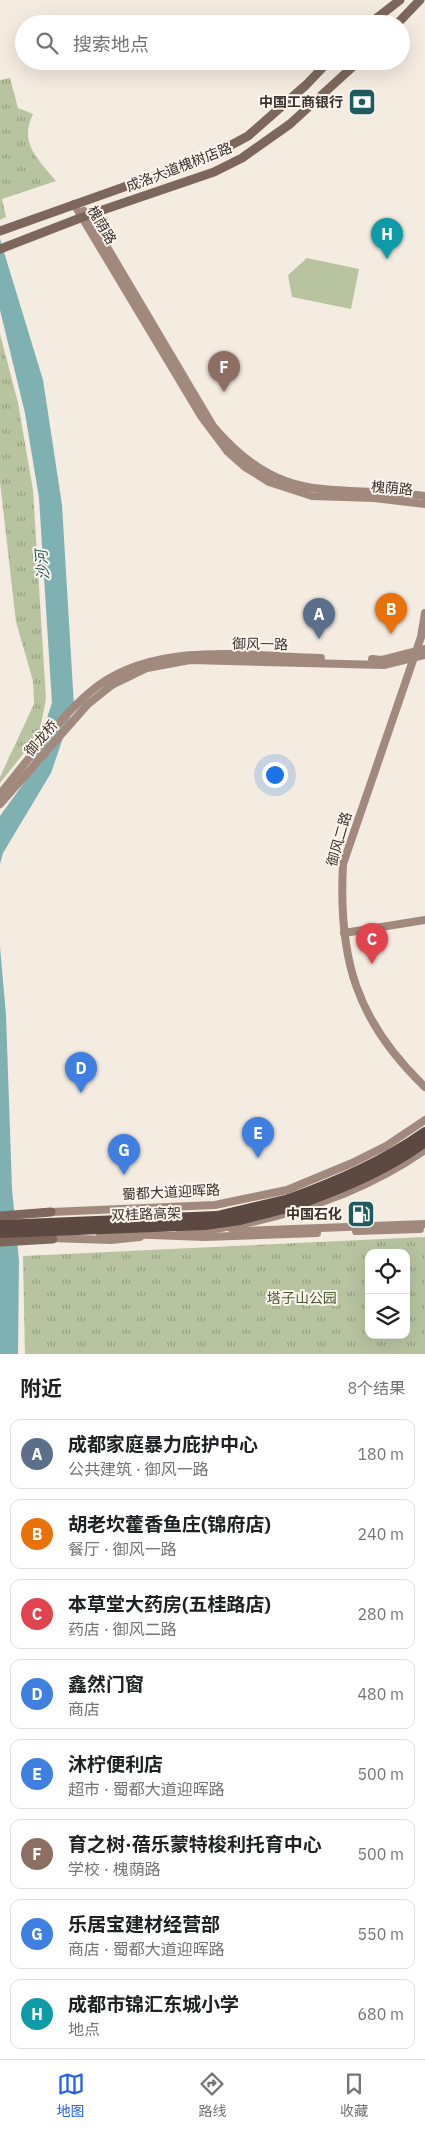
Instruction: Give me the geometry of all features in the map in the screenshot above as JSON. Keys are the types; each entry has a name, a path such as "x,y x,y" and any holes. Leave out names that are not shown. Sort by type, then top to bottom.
{"highway":[{"path":"290,1203 371,1166 425,1132"},
{"path":"290,1203 348,1186 386,1168 425,1142"},
{"name":"双桂路高架","path":"0,1226 217,1216 290,1203"},
{"name":"双桂路高架","path":"0,1233 51,1237 222,1223 290,1203"}],"main road":[{"path":"378,15 391,0"},
{"path":"381,15 400,0"},
{"path":"407,15 420,0"},
{"path":"410,15 425,2"},
{"name":"成洛大道槐树店路","path":"3,230 186,165 220,151 248,136 320,70"},
{"name":"成洛大道槐树店路","path":"0,249 86,216 186,182 242,158 290,124 349,70"},
{"name":"槐荫路","path":"74,204 86,216 213,426 234,449 274,477 316,490 425,496"},
{"name":"槐荫路","path":"86,216 201,416 228,452 245,467 269,482 312,496 374,498 425,504"},
{"name":"御风二路","path":"425,613 421,637 342,864 341,900 347,960 362,1005 386,1042 425,1087"},
{"name":"御风一路","path":"414,656 425,649"},
{"name":"御风一路","path":"101,688 128,668 144,662 187,655 382,660 425,655"},
{"name":"御龙桥","path":"1,792 70,712 101,688"},
{"name":"御龙桥","path":"0,804 101,688"},
{"path":"344,933 425,920"},
{"name":"蜀都大道迎晖路","path":"51,1212 215,1205 288,1190 352,1164 425,1121"},
{"path":"51,1212 44,1229 48,1238 111,1240 229,1228 281,1217 345,1194 425,1150"},
{"path":"348,1186 377,1178"},
{"path":"0,1226 33,1226 42,1217 51,1212"},
{"path":"0,1216 42,1217"},
{"path":"229,1228 242,1230 425,1224"},
{"path":"0,1242 51,1237 204,1237 425,1229"}],"green space":[{"path":"10,78 18,108 33,114 28,133 32,150 56,181 2,199 6,217 0,220 0,80"},
{"path":"307,258 359,269 351,309 292,297 288,275"},
{"path":"0,334 18,403 33,490 46,699 39,734 0,783 0,777 34,704 33,681 16,622 0,482"},
{"name":"塔子山公园","path":"425,1237 425,1354 25,1354 23,1256"}],"water":[{"path":"0,239 43,380 62,505 74,706 51,773 3,853 0,864 0,816 26,780 52,703 39,498 25,413 0,310"},
{"path":"0,947 6,1015 12,1189 19,1261 18,1354 0,1354"}],"place":[{"name":"中国工商银行","path":"362,102"},
{"name":"成都市锦汇东城小学","path":"387,259"},
{"name":"育之树·蓓乐蒙特梭利托育中心","path":"224,392"},
{"name":"胡老坎藿香鱼庄(锦府店)","path":"391,634"},
{"name":"成都家庭暴力庇护中心","path":"319,639"},
{"name":"本草堂大药房(五桂路店)","path":"372,964"},
{"name":"鑫然门窗","path":"81,1093"},
{"name":"沐柠便利店","path":"258,1158"},
{"name":"乐居宝建材经营部","path":"124,1175"},
{"name":"中国石化","path":"361,1214"}],"water label":[{"name":"沙河","path":"42,565"}]}
